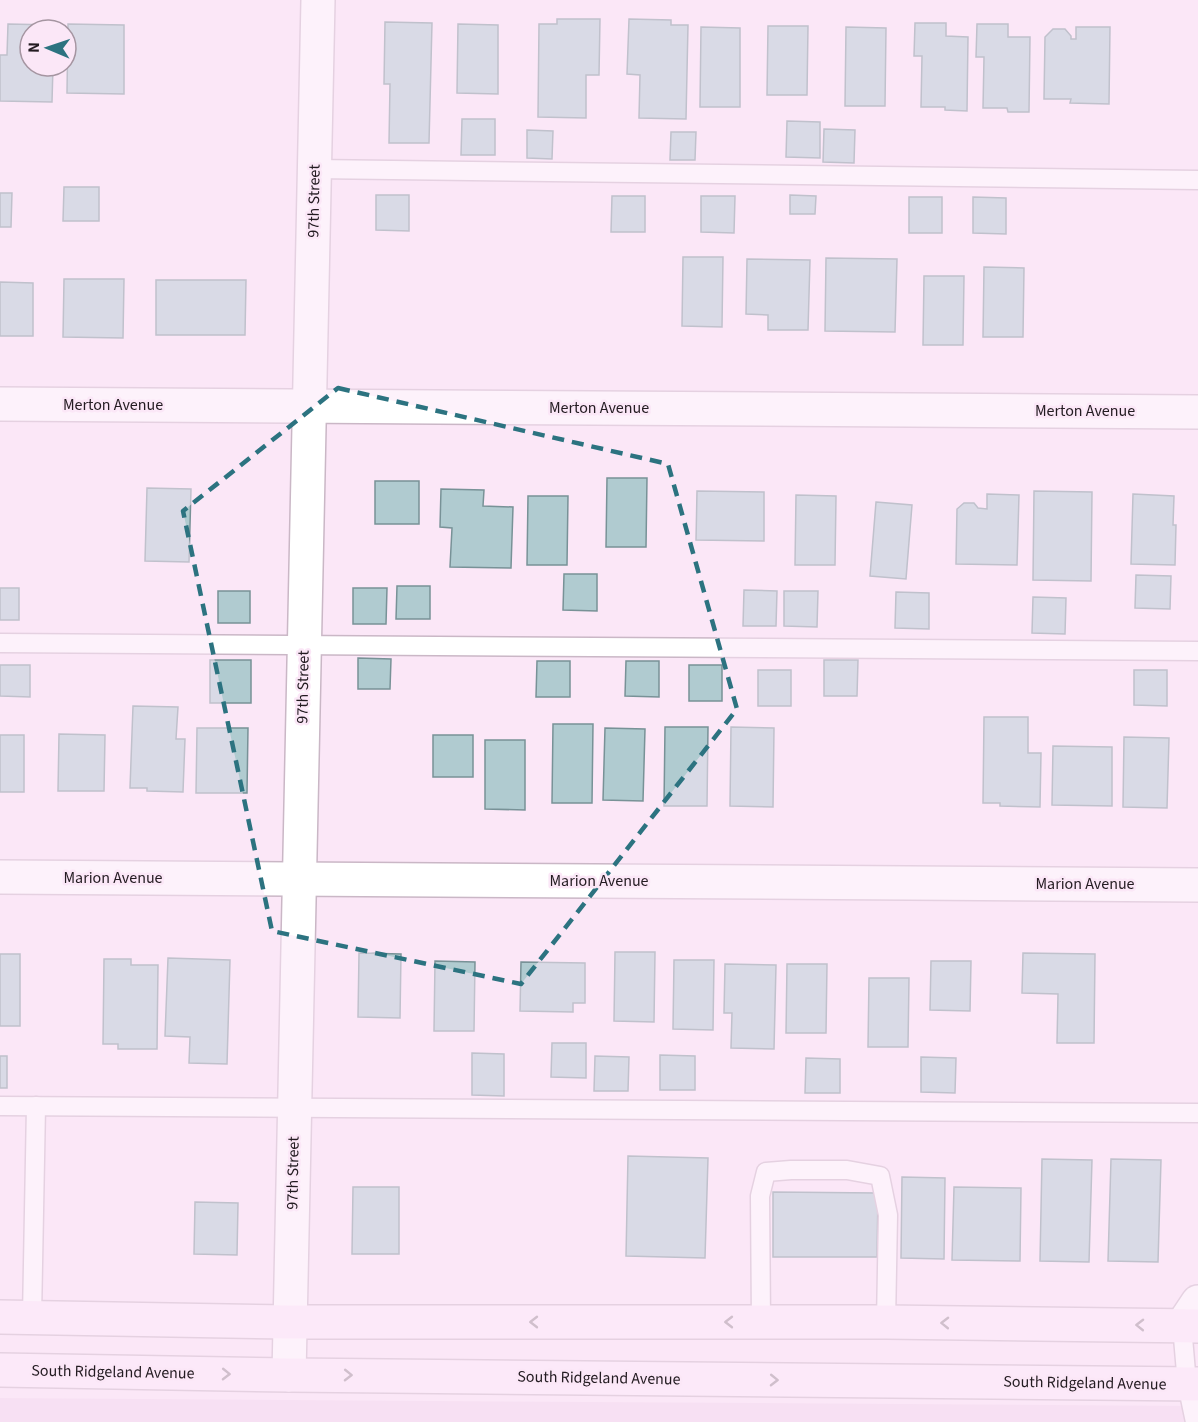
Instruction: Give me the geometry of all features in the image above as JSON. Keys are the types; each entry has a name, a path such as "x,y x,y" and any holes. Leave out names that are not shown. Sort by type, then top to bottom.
{"main road":[{"path":"16,1317 290,1322 886,1322 1194,1325"},
{"name":"South Ridgeland Avenue","path":"0,1370 289,1375 1194,1383"}],"street":[{"name":"97th Street","path":"289,1375 318,0"},
{"name":"Merton Avenue","path":"0,404 1198,412"},
{"name":"Marion Avenue","path":"0,877 1198,885"}],"lane":[{"path":"314,170 1198,180"},
{"path":"0,643 1198,651"},
{"path":"0,1106 1198,1113"},
{"path":"16,1317 36,1106"},
{"path":"761,1322 760,1196 766,1173 791,1170 847,1170 880,1176 888,1215 886,1322"},
{"path":"1194,1325 1195,1422"}],"highlighted area":[{"path":"338,388 668,464 737,709 521,984 272,931 183,511"}],"shaded area":[{"path":"0,1398 1198,1406 1198,1422 0,1422"}],"building":[{"path":"557,19 600,19 599,75 586,75 586,118 538,117 539,24 557,24"},
{"path":"629,19 671,20 671,25 688,25 686,119 639,118 640,75 627,74"},
{"path":"385,22 432,23 429,143 389,143 390,84 384,84"},
{"path":"915,23 946,23 946,36 968,37 967,111 945,110 945,107 921,107 922,56 914,56"},
{"path":"8,24 18,24 18,78 53,78 52,102 0,101 0,55 7,55"},
{"path":"78,24 124,25 124,94 67,93 67,78 78,78"},
{"path":"458,24 498,25 498,94 457,93"},
{"path":"977,24 1008,24 1008,37 1030,37 1029,112 1008,112 1007,108 983,108 984,57 976,57"},
{"path":"768,26 808,26 807,95 767,95"},
{"path":"701,27 740,28 740,107 700,107"},
{"path":"846,27 886,28 885,106 845,106"},
{"path":"1076,27 1110,27 1109,104 1070,103 1071,99 1044,99 1045,37 1053,29 1065,29 1071,39 1076,39"},
{"path":"462,119 495,119 495,155 461,155"},
{"path":"787,121 820,122 820,158 786,157"},
{"path":"824,129 855,130 854,163 823,162"},
{"path":"527,130 553,131 552,159 527,158"},
{"path":"671,132 696,132 695,160 670,160"},
{"path":"64,187 99,187 99,221 63,221"},
{"path":"0,193 12,193 11,227 0,227"},
{"path":"376,195 409,195 409,231 376,230"},
{"path":"790,195 816,196 815,214 790,214"},
{"path":"612,196 645,196 645,232 611,232"},
{"path":"701,196 735,196 734,233 701,232"},
{"path":"909,197 942,197 942,233 909,233"},
{"path":"973,197 1006,198 1006,234 973,233"},
{"path":"683,257 723,257 722,327 682,326"},
{"path":"826,258 897,259 895,332 825,331"},
{"path":"747,259 810,260 808,330 768,330 768,315 746,314"},
{"path":"984,267 1024,268 1023,337 983,337"},
{"path":"924,276 964,276 963,345 923,345"},
{"path":"64,279 124,279 123,338 63,337"},
{"path":"156,280 246,280 245,335 156,335"},
{"path":"0,282 33,283 33,336 0,336"},
{"path":"607,478 647,478 646,547 606,547"},
{"path":"375,481 419,481 419,524 375,524"},
{"path":"147,488 191,489 189,562 145,561"},
{"path":"441,489 484,490 483,506 513,507 511,568 450,567 452,528 440,527"},
{"path":"697,491 764,492 764,541 696,540"},
{"path":"1034,491 1092,492 1091,581 1033,580"},
{"path":"987,494 1019,495 1017,565 956,564 957,509 964,503 974,503 978,508 987,509"},
{"path":"1133,494 1174,496 1175,565 1131,564"},
{"path":"796,495 836,496 835,565 795,565"},
{"path":"528,496 568,496 567,565 527,565"},
{"path":"876,502 912,505 906,579 870,576"},
{"path":"564,574 597,574 597,611 563,610"},
{"path":"1136,575 1171,576 1170,609 1135,608"},
{"path":"397,586 430,586 430,619 396,619"},
{"path":"0,588 19,588 19,620 0,620"},
{"path":"353,588 387,588 386,624 353,624"},
{"path":"744,590 777,591 776,626 743,626"},
{"path":"218,591 250,591 250,623 218,623"},
{"path":"784,591 818,591 817,627 784,626"},
{"path":"896,592 929,593 929,629 895,628"},
{"path":"1033,597 1066,598 1065,634 1032,633"},
{"path":"358,658 391,659 390,689 358,689"},
{"path":"210,660 251,660 251,703 210,703"},
{"path":"824,660 858,660 857,696 824,696"},
{"path":"537,661 570,661 570,697 536,697"},
{"path":"626,661 659,661 659,697 625,696"},
{"path":"0,665 30,665 30,697 0,696"},
{"path":"689,665 722,665 722,701 689,701"},
{"path":"758,670 791,670 791,706 758,706"},
{"path":"1134,670 1167,670 1167,706 1134,705"},
{"path":"133,706 178,707 176,739 185,739 183,792 130,788"},
{"path":"984,717 1028,717 1028,753 1041,753 1040,807 1000,806 1000,803 983,803"},
{"path":"553,724 593,724 592,803 552,803"},
{"path":"665,727 708,727 707,806 664,806"},
{"path":"731,727 774,728 773,807 730,806"},
{"path":"197,728 248,728 247,793 196,793"},
{"path":"605,728 645,729 643,801 603,800"},
{"path":"59,734 105,735 104,791 58,791"},
{"path":"0,735 24,735 24,792 0,792"},
{"path":"433,735 473,735 473,777 433,777"},
{"path":"1124,737 1169,738 1167,808 1123,807"},
{"path":"485,740 525,740 525,810 485,809"},
{"path":"1053,746 1112,747 1112,806 1052,805"},
{"path":"615,952 655,952 654,1022 614,1021"},
{"path":"359,953 401,954 400,1018 358,1017"},
{"path":"1023,953 1095,954 1094,1043 1057,1043 1058,994 1022,993"},
{"path":"0,954 20,954 20,1026 0,1026"},
{"path":"168,958 230,960 227,1064 189,1063 190,1037 165,1036"},
{"path":"104,959 131,959 131,965 158,965 157,1049 118,1049 118,1044 103,1044"},
{"path":"674,960 714,960 713,1030 673,1029"},
{"path":"435,961 475,962 474,1031 434,1031"},
{"path":"931,961 971,961 970,1011 930,1010"},
{"path":"521,962 585,963 585,1003 573,1003 573,1012 520,1011"},
{"path":"725,964 776,965 774,1049 731,1048 732,1013 724,1013"},
{"path":"787,964 827,964 826,1033 786,1033"},
{"path":"869,978 909,978 908,1047 868,1047"},
{"path":"552,1043 586,1043 586,1078 551,1077"},
{"path":"472,1053 504,1054 504,1096 472,1095"},
{"path":"660,1055 695,1056 695,1090 660,1090"},
{"path":"0,1056 7,1056 7,1088 0,1088"},
{"path":"595,1056 629,1057 628,1091 594,1091"},
{"path":"921,1057 956,1058 955,1093 921,1092"},
{"path":"806,1058 840,1059 840,1093 805,1093"},
{"path":"628,1156 708,1158 705,1258 626,1256"},
{"path":"1042,1159 1092,1160 1089,1262 1040,1261"},
{"path":"1111,1159 1161,1160 1158,1262 1108,1261"},
{"path":"902,1177 945,1178 944,1259 901,1258"},
{"path":"353,1187 399,1187 399,1254 352,1254"},
{"path":"954,1187 1021,1188 1020,1261 952,1260"},
{"path":"773,1192 878,1193 877,1257 773,1257"},
{"path":"195,1202 238,1203 237,1255 194,1254"}]}
